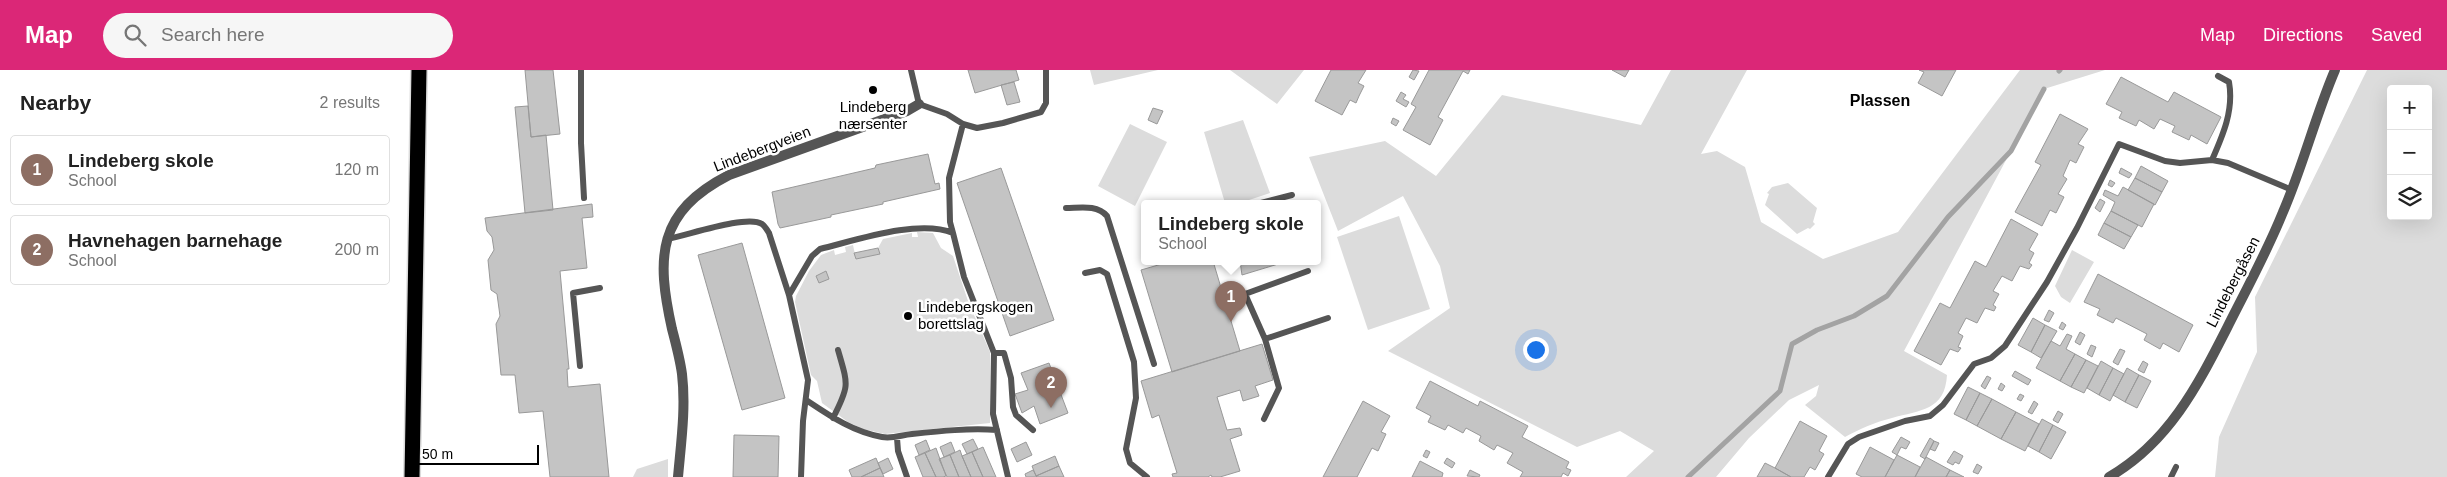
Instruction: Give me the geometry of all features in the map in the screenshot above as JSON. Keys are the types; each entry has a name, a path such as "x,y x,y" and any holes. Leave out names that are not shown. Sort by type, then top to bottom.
{"highway":[{"path":"412,477 419,70"}],"street":[{"name":"Lindebergåsen","path":"2110,477 2149,448 2170,426 2192,396 2270,242 2292,190 2316,116 2335,70"},
{"name":"Lindebergveien","path":"678,477 684,392 679,354 662,270 667,240 684,208 709,186 748,168 907,111 919,104"}],"lane":[{"path":"581,70 581,143 584,198"},
{"path":"911,70 919,104 947,114 963,124 977,128 1020,119 1041,112 1046,103 1046,70"},
{"path":"2212,160 2226,130 2230,95 2229,82 2218,76"},
{"path":"963,124 950,178 950,222 964,277 994,353 993,414 1008,477"},
{"path":"1828,477 1848,444 1859,437 1905,421 1930,416 1943,405 1974,364 1990,358 2005,346 2047,282 2078,228 2119,144 2165,161 2180,164 2212,160 2228,163 2292,190"},
{"path":"1273,200 1292,195"},
{"path":"1066,208 1092,208 1104,212 1154,364"},
{"path":"667,240 742,222 756,222 763,225 776,251 789,295 808,380 801,477"},
{"path":"789,295 812,256 820,249 905,231 942,229 954,233"},
{"path":"1085,273 1100,270 1107,274 1134,356 1137,388 1126,449 1130,463 1147,477"},
{"path":"1264,419 1279,388 1265,339 1245,294 1308,271"},
{"path":"580,366 572,293 600,288"},
{"path":"1265,339 1328,318"},
{"path":"833,418 843,397 847,382 838,350"},
{"path":"994,353 1004,353 1011,378 1013,407 1016,415 1033,430"},
{"path":"806,400 833,418 865,433 897,438 909,434 997,430"},
{"path":"897,438 898,451 907,477"},
{"path":"2171,477 2176,467"}],"shaded area":[{"path":"1090,70 1158,70 1094,85"},
{"path":"1230,70 1304,70 1277,104"},
{"path":"1671,70 1747,70 1701,154 1717,151 1745,167 1761,222 1823,259 1898,232 2020,70 2105,70 2044,89 1904,351 1947,375 1942,396 1936,402 1929,407 1874,424 1845,437 1805,405 1816,396 1819,385 1789,400 1749,438 1716,477 1626,477 1654,451 1620,431 1577,447 1388,351 1450,308 1440,266 1403,196 1338,231 1309,157 1385,141 1436,176 1502,95 1641,125"},
{"path":"2367,70 2447,70 2447,477 2215,477 2219,437 2257,352 2255,297"},
{"path":"1243,120 1270,193 1249,200 1224,200 1204,132"},
{"path":"1130,124 1167,142 1135,206 1098,186"},
{"path":"1788,183 1817,208 1813,222 1815,224 1810,229 1808,228 1797,234 1765,205 1769,194 1767,193 1772,187"},
{"path":"1399,216 1430,309 1368,330 1337,237"},
{"path":"917,232 933,233 941,248 953,256 968,301 990,352 990,423 885,434 863,429 848,422 822,403 817,381 811,375 795,302 796,296 809,271 821,255 834,250 835,255 846,252 845,247 853,245 856,259 879,254 878,248 883,239 912,233 912,237 918,237"},
{"path":"2072,250 2094,262 2070,303 2061,297 2055,286"},
{"path":"668,459 668,477 633,477 637,469"}],"building":[{"path":"525,70 553,70 560,134 531,137"},
{"path":"968,70 1016,70 1019,80 975,93"},
{"path":"1331,70 1366,70 1358,83 1364,86 1356,103 1350,100 1342,115 1315,101"},
{"path":"1413,70 1419,71 1414,80 1409,77"},
{"path":"1429,70 1470,70 1468,74 1463,71 1438,117 1443,120 1430,145 1403,130 1416,107 1411,104"},
{"path":"1612,70 1629,70 1625,77"},
{"path":"1919,70 1956,70 1942,96 1918,83 1924,72"},
{"path":"2121,77 2168,102 2174,92 2221,117 2207,144 2191,135 2189,140 2172,132 2175,126 2160,119 2154,129 2139,120 2136,126 2119,118 2122,112 2106,104"},
{"path":"1014,82 1020,102 1007,105 1001,85"},
{"path":"1401,92 1406,95 1403,99 1409,102 1406,107 1396,101"},
{"path":"528,106 531,137 546,135 553,210 525,213 515,107"},
{"path":"1153,108 1163,111 1157,124 1148,120"},
{"path":"2060,114 2088,129 2078,144 2084,147 2076,163 2070,160 2063,176 2067,179 2058,194 2064,197 2056,213 2050,210 2042,226 2015,212 2041,165 2035,162"},
{"path":"1393,118 1399,121 1396,126 1391,123"},
{"path":"928,154 935,184 939,183 940,189 831,215 831,217 780,228 778,224 772,192 875,168 876,165"},
{"path":"2141,166 2168,181 2162,192 2135,178"},
{"path":"1001,168 1054,320 1010,336 957,183"},
{"path":"2121,168 2132,174 2129,178 2119,173"},
{"path":"2135,178 2162,192 2155,205 2128,190"},
{"path":"2110,180 2115,183 2112,187 2108,185"},
{"path":"2123,187 2154,204 2142,227 2111,211 2115,202 2103,195 2105,190 2118,196"},
{"path":"2100,199 2105,202 2100,212 2095,208"},
{"path":"592,204 593,217 582,218 587,268 560,271 569,369 567,369 568,387 600,384 609,477 550,477 543,411 519,413 515,375 501,375 496,324 500,316 497,294 491,290 488,260 494,250 492,237 487,231 485,218"},
{"path":"2111,211 2138,225 2131,237 2104,223"},
{"path":"2011,219 2038,234 2029,250 2034,253 2029,263 2032,265 2029,269 2020,266 2012,281 2002,276 1993,291 1999,294 1993,305 1996,307 1994,311 1985,308 1977,323 1966,318 1958,333 1963,336 1958,347 1961,348 1958,352 1950,349 1941,365 1914,351 1940,303 1950,308 1975,261 1986,267"},
{"path":"2104,223 2131,237 2124,249 2098,235"},
{"path":"742,243 785,398 742,410 698,255"},
{"path":"878,248 880,254 856,259 854,253"},
{"path":"1158,265 1214,265 1240,351 1172,372 1141,270"},
{"path":"1241,265 1275,265 1242,275"},
{"path":"826,271 829,279 819,283 816,276"},
{"path":"2098,274 2193,325 2179,352 2163,343 2160,349 2144,340 2147,334 2116,318 2113,323 2097,315 2100,309 2084,302"},
{"path":"2049,310 2054,313 2049,322 2044,320"},
{"path":"2033,318 2045,325 2031,352 2018,345"},
{"path":"2062,322 2066,325 2063,330 2059,328"},
{"path":"2045,325 2057,331 2041,358 2031,352"},
{"path":"2080,332 2085,335 2080,345 2075,342"},
{"path":"2067,334 2072,336 2066,349 2075,354 2060,381 2036,368 2051,341 2060,346"},
{"path":"1262,344 1273,380 1255,386 1259,396 1243,401 1240,390 1217,397 1227,430 1240,428 1242,435 1230,439 1240,471 1220,477 1212,477 1211,475 1208,477 1173,477 1172,474 1177,473 1159,415 1152,418 1141,381"},
{"path":"2091,345 2096,347 2092,357 2087,354"},
{"path":"2120,349 2125,351 2118,365 2113,362"},
{"path":"2075,354 2086,360 2071,387 2060,381"},
{"path":"2086,360 2098,366 2084,393 2071,387"},
{"path":"2101,361 2113,368 2099,395 2087,388"},
{"path":"2143,361 2148,364 2144,373 2138,370"},
{"path":"1049,363 1068,413 1040,424 1034,406 1022,413 1015,394 1028,390 1021,373"},
{"path":"2113,368 2124,374 2110,401 2099,395"},
{"path":"2127,368 2139,375 2125,402 2113,395"},
{"path":"2015,371 2031,380 2028,385 2012,376"},
{"path":"2139,375 2151,381 2137,408 2125,402"},
{"path":"1987,376 1991,378 1985,389 1981,386"},
{"path":"1430,381 1478,406 1480,401 1528,426 1522,437 1569,462 1566,468 1571,470 1568,476 1563,473 1561,477 1520,477 1523,472 1507,463 1513,453 1497,445 1494,450 1479,441 1481,436 1466,428 1463,433 1448,425 1445,430 1428,422 1431,416 1416,408"},
{"path":"2001,383 2005,386 2002,391 1998,389"},
{"path":"1968,387 1980,393 1966,420 1954,414"},
{"path":"1980,393 1992,399 1977,426 1966,420"},
{"path":"2020,394 2024,396 2021,401 2017,399"},
{"path":"1992,399 2016,412 2001,439 1977,426"},
{"path":"1363,401 1390,416 1381,432 1386,434 1378,451 1372,448 1357,477 1323,477"},
{"path":"2034,401 2038,404 2032,414 2028,412"},
{"path":"2058,411 2063,414 2058,423 2053,420"},
{"path":"2016,412 2039,424 2025,451 2001,439"},
{"path":"2042,419 2053,425 2039,452 2028,446"},
{"path":"1800,421 1827,436 1819,451 1824,454 1815,470 1810,467 1804,477 1791,477 1775,468"},
{"path":"2053,425 2066,432 2051,459 2039,452"},
{"path":"734,435 779,436 778,477 733,477"},
{"path":"1901,437 1910,442 1906,449 1901,447 1897,455 1892,452"},
{"path":"1930,438 1934,441 1925,459 1920,456"},
{"path":"973,439 978,449 967,454 962,444"},
{"path":"926,440 930,450 919,455 915,445"},
{"path":"1934,441 1939,443 1935,451 1930,449"},
{"path":"951,442 955,452 944,457 940,447"},
{"path":"1026,442 1032,455 1017,462 1011,449"},
{"path":"983,447 996,477 983,477 972,452"},
{"path":"1870,447 1894,460 1885,477 1862,477 1856,474"},
{"path":"936,448 946,476 943,477 936,477 925,453"},
{"path":"960,450 971,477 959,477 950,455"},
{"path":"1426,450 1430,452 1427,458 1423,456"},
{"path":"1954,451 1963,456 1959,464 1955,462 1953,465 1947,462"},
{"path":"972,452 983,477 971,477 962,456"},
{"path":"925,453 936,477 923,477 915,457"},
{"path":"950,455 959,477 947,477 939,459"},
{"path":"1897,455 1920,467 1915,477 1885,477"},
{"path":"1055,456 1059,466 1036,476 1032,466"},
{"path":"1926,457 1950,470 1946,477 1915,477"},
{"path":"876,458 880,468 861,477 852,477 849,470"},
{"path":"888,458 893,469 883,474 878,463"},
{"path":"1447,458 1455,463 1452,468 1444,463"},
{"path":"1420,461 1443,473 1442,477 1412,477"},
{"path":"1765,463 1775,468 1791,477 1757,477"},
{"path":"1977,464 1982,467 1978,474 1973,472"},
{"path":"1059,466 1064,477 1036,476"},
{"path":"880,468 884,477 861,477"},
{"path":"1033,470 1037,477 1026,477 1025,474"},
{"path":"1470,470 1480,475 1479,477 1467,476"},
{"path":"1950,470 1964,477 1946,477"}],"waterway":[{"path":"1688,477 1780,391 1792,344 1817,330 1854,316 1887,296 1948,217 2011,151 2044,89"}],"place":[{"name":"Lindeberg nærsenter","path":"873,90"},
{"name":"Lindebergskogen borettslag","path":"908,316"},
{"name":"Lindeberg skole","path":"1231,322"},
{"name":"Havnehagen barnehage","path":"1051,408"}],"district":[{"name":"Plassen","path":"1880,100"}]}
